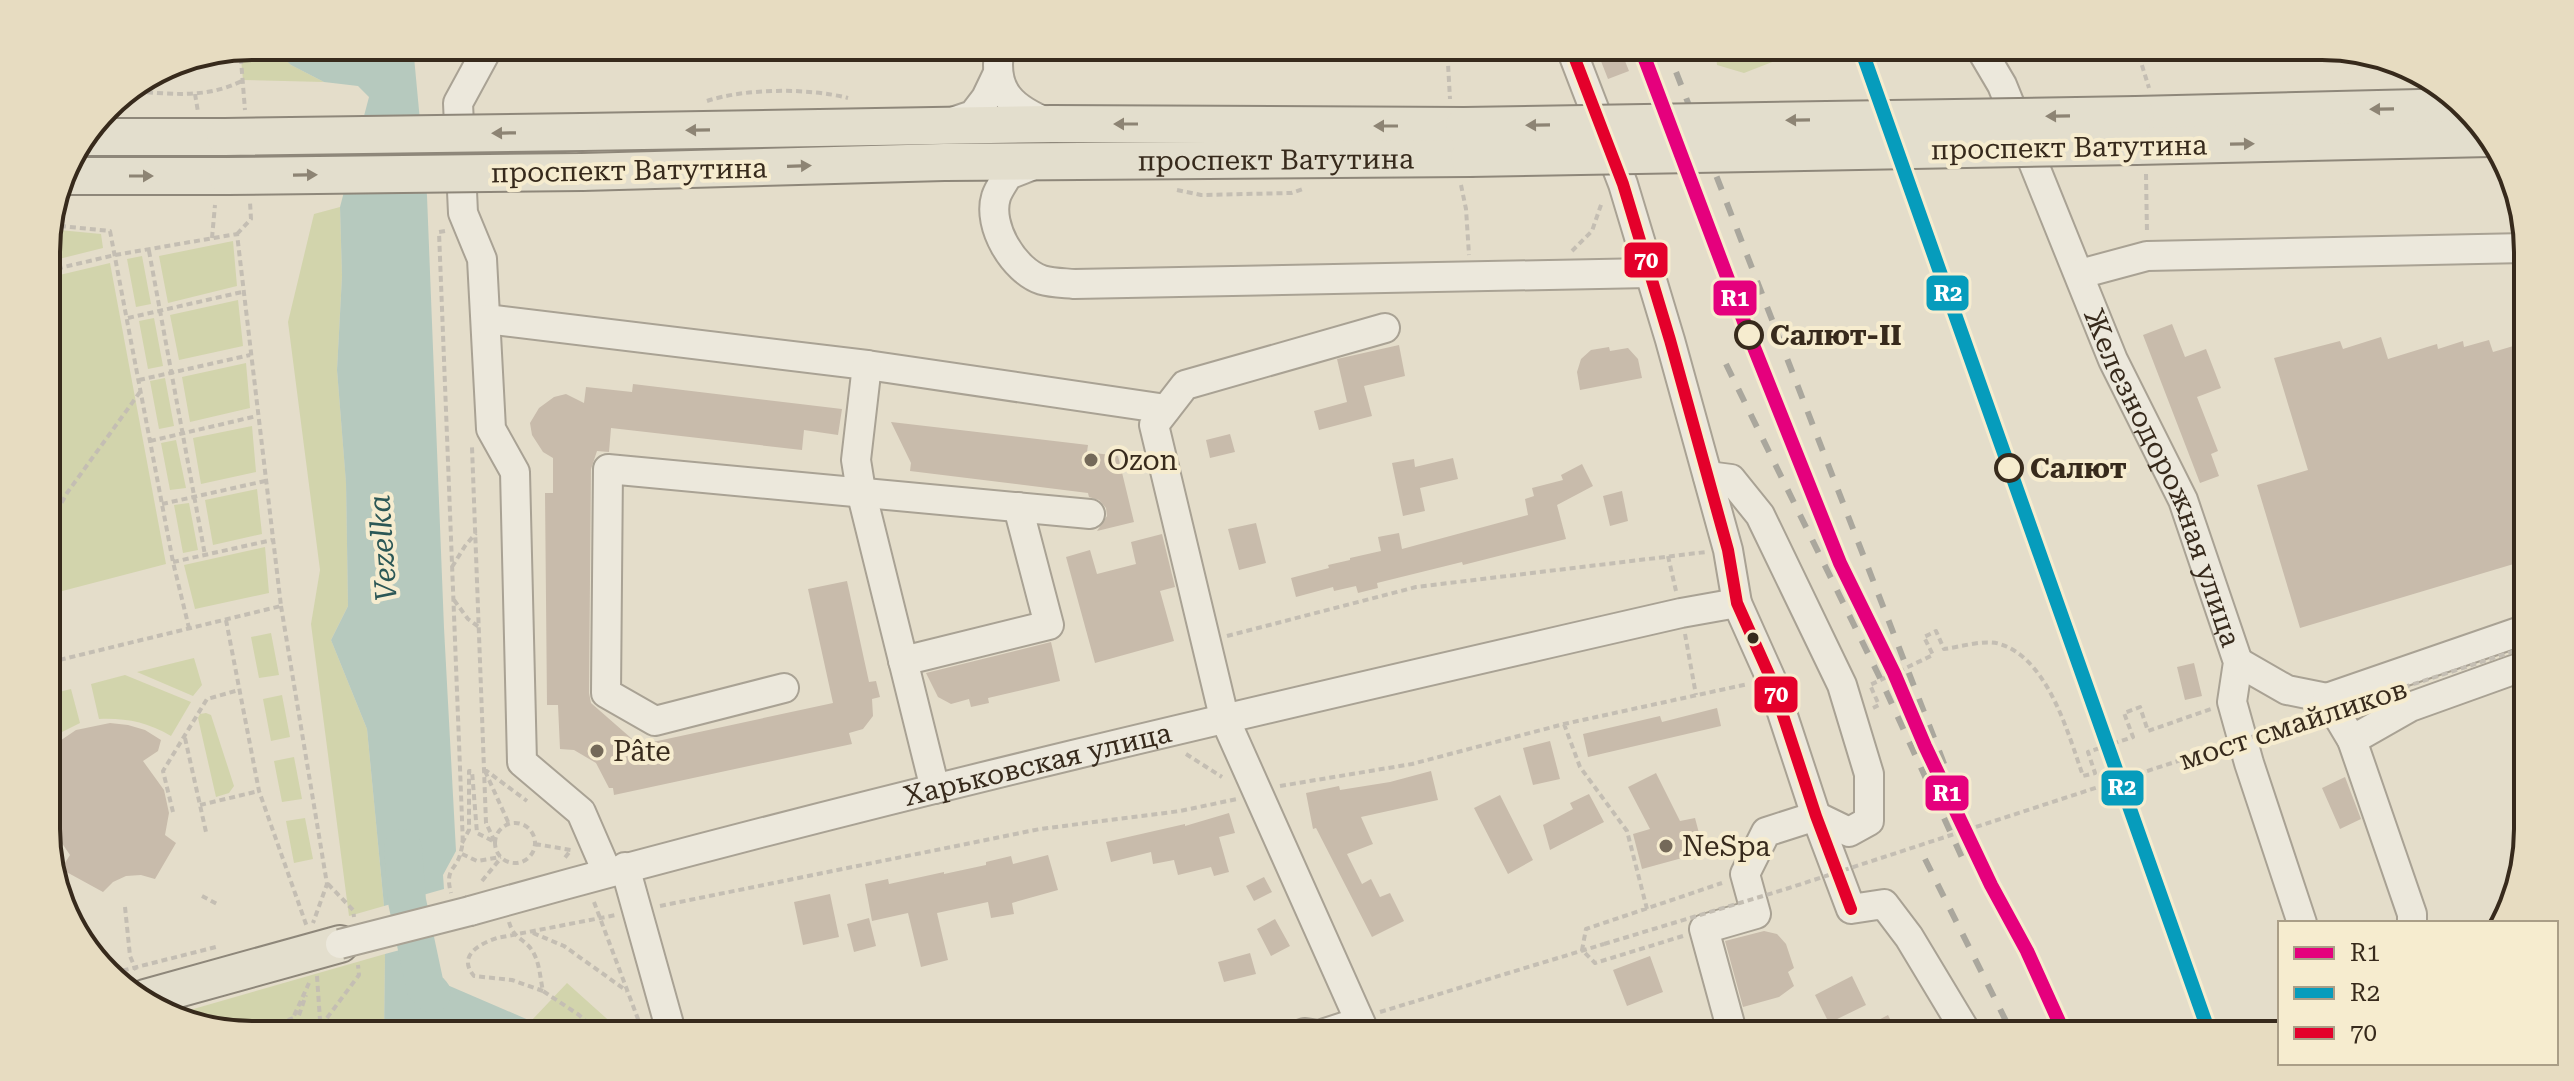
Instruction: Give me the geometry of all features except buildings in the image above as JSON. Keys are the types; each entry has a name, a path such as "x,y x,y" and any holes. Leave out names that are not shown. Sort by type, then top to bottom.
{"main road":[{"name":"проспект Ватутина","path":"2142,131 2448,108"},
{"name":"проспект Ватутина","path":"99,137 1052,124 1461,141"},
{"name":"проспект Ватутина","path":"76,177 221,187 582,172 1048,161 1461,141 2142,131 2476,138"},
{"path":"156,995 328,955"}],"street":[{"path":"481,60 458,103 463,213 482,259 491,429 515,472 522,762 581,812 608,878 636,910 668,1021"},
{"path":"944,125 973,115 986,98 997,75 999,60"},
{"path":"1575,60 1623,184 1670,340 1728,550 1737,603 1771,679 1816,816 1851,909 1884,904 1909,937 1960,1021"},
{"name":"Железнодорожная улица","path":"1992,60 2113,360 2183,500 2238,662 2232,702 2301,921"},
{"path":"997,75 1005,93 1026,114 1052,124"},
{"path":"995,198 1008,175 1048,161"},
{"path":"944,162 969,171 983,183 995,198 1003,246 1015,262 1040,280 1074,284 1649,273"},
{"path":"2080,274 2147,256 2514,248"},
{"path":"486,319 867,365 1166,409"},
{"path":"1359,1019 1224,717 1154,425 1185,385 1385,328"},
{"path":"867,365 856,460 935,789"},
{"path":"784,688 655,721 606,693 608,469 1090,514"},
{"path":"1708,476 1731,479 1760,515 1844,691 1869,774 1869,821 1849,832 1816,816 1766,832 1745,874 1756,914 1704,929 1729,1021"},
{"path":"903,661 1049,625 1018,507"},
{"name":"Харьковская улица","path":"328,955 470,925 608,878 935,789 1224,717 1737,603"},
{"path":"2238,662 2287,690 2327,698 2514,633"},
{"path":"2352,740 2410,707 2514,670"},
{"path":"2327,698 2352,740 2412,921"}],"path":[{"path":"1449,60 1461,141 1469,262"},
{"path":"2137,60 2147,214"},
{"path":"145,92 195,94 220,91 243,80 241,61"},
{"path":"212,238 221,187"},
{"path":"1559,256 1573,251 1592,231 1603,199"},
{"path":"62,226 110,231 173,562 189,628"},
{"path":"439,232 462,843 461,853 448,880"},
{"path":"60,268 237,234 281,606 327,884 310,933 259,791 226,620"},
{"path":"149,251 205,555"},
{"path":"128,318 243,292"},
{"path":"139,380 251,355"},
{"path":"60,506 141,391"},
{"path":"150,441 258,416"},
{"path":"471,443 486,823 501,857"},
{"path":"162,504 266,481"},
{"path":"451,569 476,533"},
{"path":"173,562 272,539"},
{"path":"1206,641 1416,587 1728,550"},
{"path":"452,597 468,619 479,627"},
{"path":"60,660 281,606"},
{"path":"1844,691 1857,691 1867,711 1879,705 1870,685 1933,655 1924,637 1936,631 1944,649 1988,642 1999,644 2023,656 2041,676 2083,776 2095,773 2088,752 2133,737 2124,713 2140,707 2148,731 2232,702"},
{"name":"мост смайликов","path":"1359,1019 1786,889 2514,651"},
{"path":"586,1021 543,991 512,980 474,976 467,962 469,955 479,944 512,934 1040,829 1180,811 1284,785 1412,764 1564,724 1771,679"},
{"path":"173,812 163,771 207,699 239,690"},
{"path":"1564,724 1580,767 1627,831 1647,909"},
{"path":"184,735 206,832"},
{"path":"484,769 532,805"},
{"path":"484,769 509,824"},
{"path":"462,843 469,830 469,771 472,771 477,833 495,842"},
{"path":"200,805 259,791"},
{"path":"461,853 477,861 501,857 515,863 529,857 535,844 531,831 525,826 509,824 497,834 495,842"},
{"path":"550,864 564,860 571,850 570,841"},
{"path":"535,844 571,850"},
{"path":"496,877 482,881 501,857"},
{"path":"1704,929 1595,963 1582,950 1586,929 1745,874"},
{"path":"608,878 600,918 639,1021"},
{"path":"327,884 353,910"},
{"path":"202,896 219,905"},
{"path":"125,907 130,956"},
{"path":"470,925 479,944"},
{"path":"530,932 564,946 629,992"},
{"path":"512,934 534,953 543,991"},
{"path":"287,1021 293,1018 328,955"},
{"path":"321,1021 328,955"},
{"path":"297,1021 328,955"},
{"path":"325,1021 359,975"}],"green space":[{"path":"287,60 324,82 243,80 241,61"},
{"path":"1716,60 1777,60 1744,73 1717,65"},
{"path":"340,207 342,276 337,370 346,482 348,606 331,640 367,729 384,906 349,916 311,624 320,570 288,322 314,214"},
{"path":"62,230 101,234 103,248 60,259"},
{"path":"233,241 237,286 168,303 159,256"},
{"path":"142,256 151,304 136,307 127,259"},
{"path":"110,263 166,564 60,592 60,275"},
{"path":"238,300 243,346 179,360 170,315"},
{"path":"154,318 163,366 148,369 139,321"},
{"path":"246,363 250,408 190,422 182,377"},
{"path":"165,378 174,426 159,429 150,381"},
{"path":"252,426 256,472 201,484 193,438"},
{"path":"176,440 186,488 170,490 161,443"},
{"path":"257,489 262,534 213,545 205,500"},
{"path":"189,503 198,550 183,553 174,505"},
{"path":"265,547 269,593 195,609 184,565"},
{"path":"271,633 279,675 259,678 251,637"},
{"path":"194,658 202,685 193,696 137,672"},
{"path":"125,675 191,702 171,736 136,722 99,719 91,684"},
{"path":"71,689 80,723 60,733 60,692"},
{"path":"282,695 290,737 271,741 263,699"},
{"path":"206,713 211,715 234,786 229,793 216,797 198,718"},
{"path":"294,757 302,799 282,802 274,761"},
{"path":"305,818 313,859 294,863 286,821"},
{"path":"385,954 384,1021 240,1021 189,1010"},
{"path":"567,983 609,1021 531,1021"}],"water":[{"path":"286,60 414,60 427,196 456,851 443,875 444,889 384,906 367,729 331,640 348,606 346,483 337,370 342,276 340,207 369,97 358,86 324,82"},
{"path":"426,943 434,969 445,984 531,1021 384,1021 385,954"}],"waterway":[{"name":"Vezelka","path":"403,848 407,901 425,986 432,994"}],"railway":[{"path":"1671,60 1991,885"},
{"path":"1726,364 1881,680 1964,862"},
{"path":"1925,859 2006,1021"},
{"path":"2027,951 2067,1021"}],"transit line":[{"name":"70","path":"1575,60 1623,184 1670,340 1728,550 1737,603 1771,679 1816,816 1851,909"},
{"name":"R1","path":"1645,60 1749,335 1840,563 1991,885 2027,951 2059,1021"},
{"name":"R2","path":"1865,60 2205,1021"}],"place":[{"name":"Салют-II","path":"1749,335"},
{"name":"Ozon","path":"1091,460"},
{"name":"Салют","path":"2009,468"},
{"name":"Pâte","path":"597,751"},
{"name":"NeSpa","path":"1666,846"}]}
